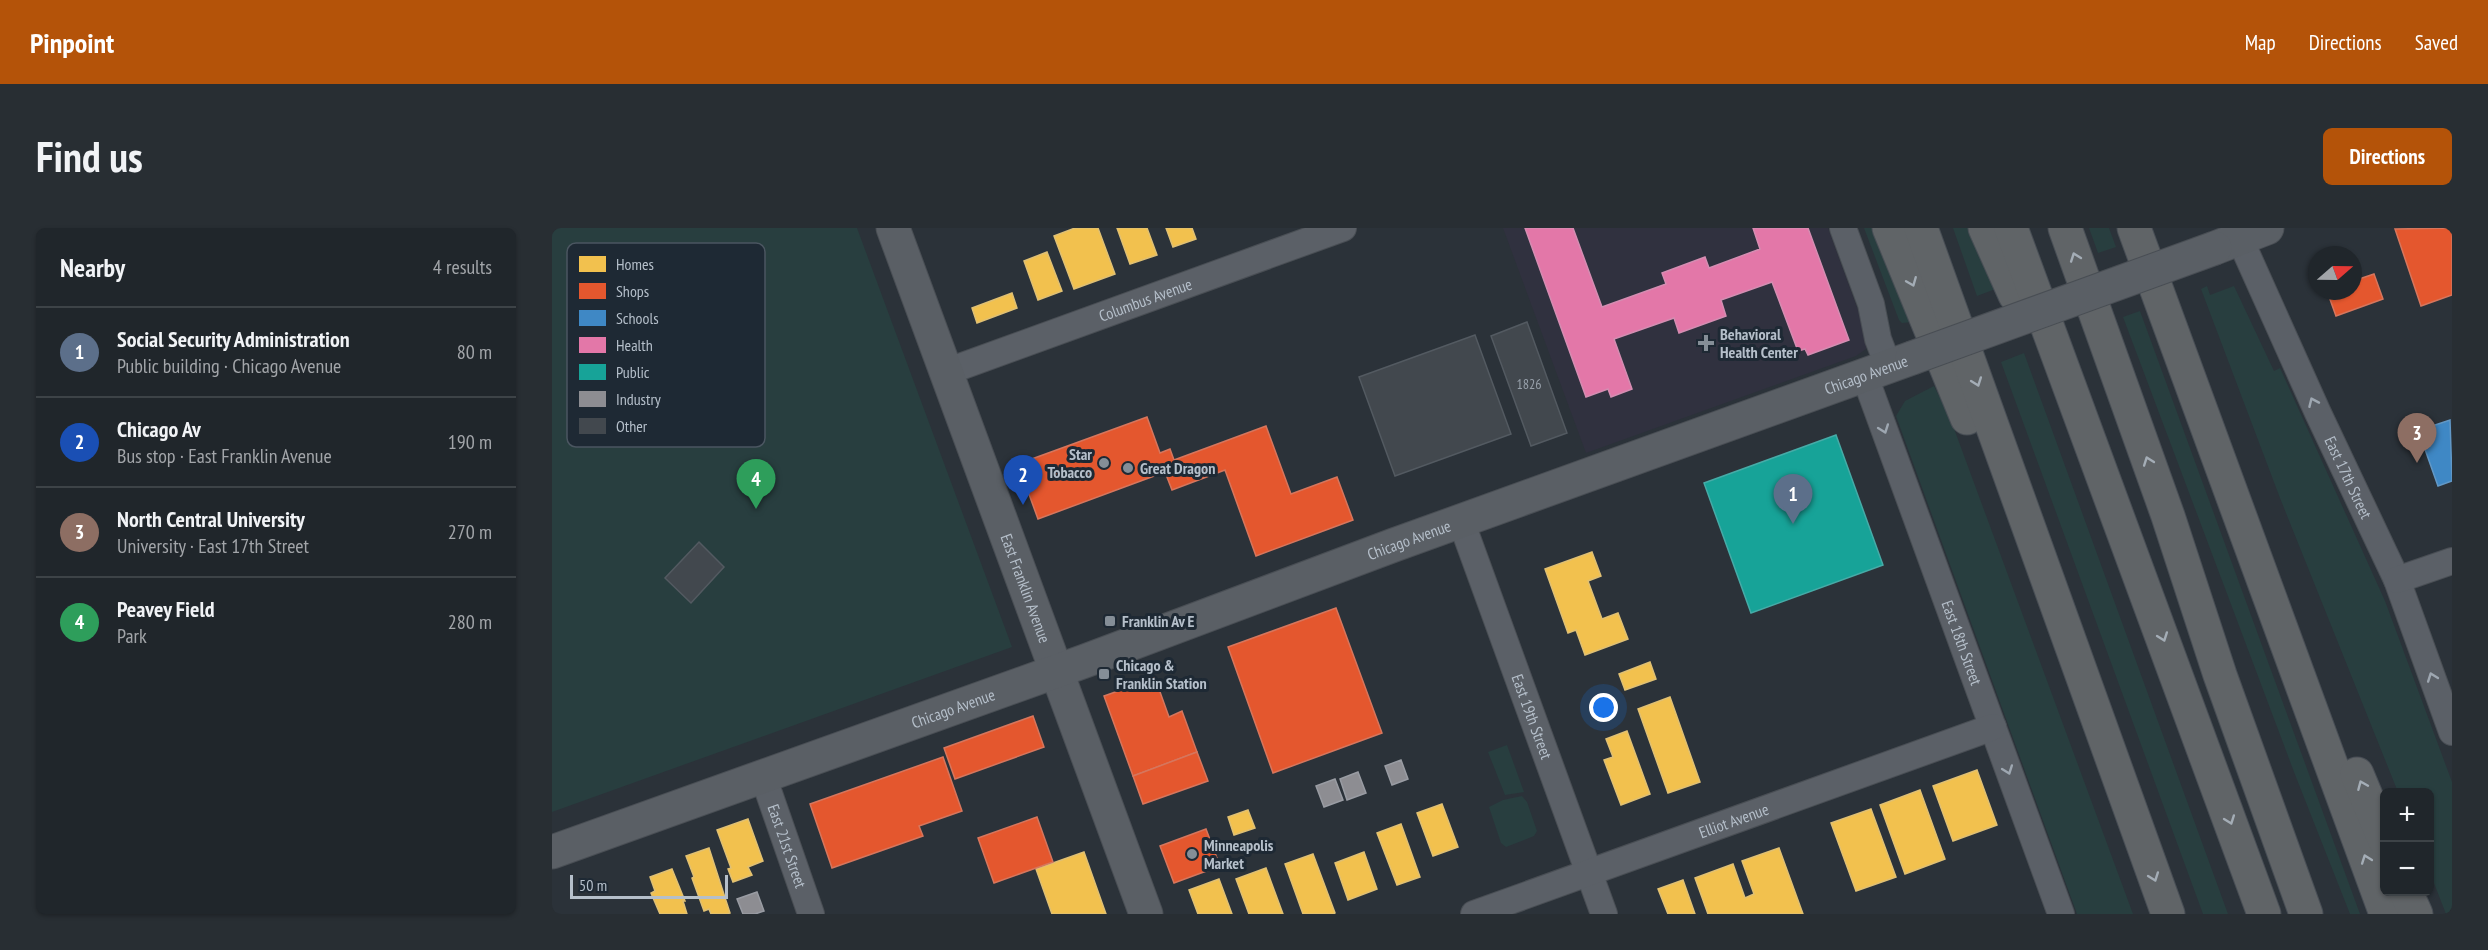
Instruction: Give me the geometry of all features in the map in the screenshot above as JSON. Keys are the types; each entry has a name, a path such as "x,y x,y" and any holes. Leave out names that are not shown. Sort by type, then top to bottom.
{"highway":[{"path":"1889,228 2141,841"},
{"path":"1921,228 2168,914"},
{"path":"1985,228 2143,582"},
{"path":"2011,228 2264,914"},
{"path":"2065,228 2168,516 2220,675 2306,914"},
{"path":"2134,228 2386,914"},
{"path":"2157,290 2380,827"},
{"path":"2168,516 2330,914"},
{"path":"2408,896 2416,914"}],"street":[{"name":"East Franklin Avenue","path":"893,228 1146,914"},
{"name":"Columbus Avenue","path":"946,372 1343,228"},
{"name":"East 18th Street","path":"1843,228 1871,304 1878,339 1888,366 1993,727 2061,914"},
{"name":"Chicago Avenue","path":"552,852 1056,671 2239,236"},
{"name":"East 17th Street","path":"2239,236 2397,580 2452,732"},
{"name":"East 19th Street","path":"1461,521 1604,914"},
{"path":"2397,580 2452,561"},
{"name":"Elliot Avenue","path":"1473,914 1993,727"},
{"name":"East 21st Street","path":"763,776 811,914"}],"shaded area":[{"name":"Behavioral Health Center","path":"1503,228 1828,228 1868,337 1866,349 1856,356 1586,453"}],"green space":[{"path":"552,228 857,228 1012,647 552,812"},
{"path":"1864,228 1881,228 1912,322 1902,323 1899,320"},
{"path":"1953,228 1975,228 1998,288 1977,296"},
{"path":"2089,228 2109,228 2116,247 2098,253"},
{"path":"2207,286 2210,295 2234,286 2274,371 2280,368 2385,601 2452,782 2452,914 2446,914 2434,883 2434,788 2396,788 2280,498 2201,289"},
{"path":"2140,311 2360,914 2350,914 2294,772 2123,317"},
{"path":"2024,353 2228,914 2203,914 2001,362"},
{"path":"1934,386 1949,415 2133,914 2077,914 1896,416 1905,401"},
{"path":"1507,745 1524,792 1505,795 1488,752"},
{"path":"1522,796 1527,802 1537,831 1534,836 1506,847 1501,843 1489,807 1503,800"}],"building: Homes":[{"path":"1075,228 1098,228 1115,274 1074,289 1054,236"},
{"path":"1117,228 1147,228 1157,255 1130,264"},
{"path":"1166,228 1192,228 1196,239 1173,247"},
{"path":"1047,252 1062,291 1038,300 1024,261"},
{"path":"1012,293 1017,308 977,323 972,308"},
{"path":"1592,552 1601,576 1588,581 1602,619 1618,613 1628,639 1585,655 1576,630 1568,633 1545,569"},
{"path":"1650,662 1656,679 1625,690 1619,674"},
{"path":"1670,697 1700,782 1668,793 1638,709"},
{"path":"1627,731 1650,794 1621,805 1604,760 1613,757 1606,739"},
{"path":"1977,770 1997,825 1953,841 1933,786"},
{"path":"1920,790 1945,859 1905,874 1880,805"},
{"path":"1442,804 1458,847 1433,856 1417,813"},
{"path":"1871,809 1896,877 1856,891 1831,823"},
{"path":"1248,810 1255,828 1234,835 1228,817"},
{"path":"748,819 763,861 748,867 752,875 733,882 728,869 731,868 717,830"},
{"path":"1401,824 1420,877 1397,885 1377,833"},
{"path":"709,848 730,913 727,914 711,914 709,909 704,911 686,856"},
{"path":"1779,848 1803,914 1708,914 1695,878 1733,864 1745,898 1754,894 1742,861"},
{"path":"1084,852 1106,914 1052,914 1036,869"},
{"path":"1364,852 1377,889 1348,900 1335,863"},
{"path":"1313,854 1335,913 1333,914 1303,914 1285,864"},
{"path":"1266,868 1283,914 1249,914 1236,879"},
{"path":"672,869 685,901 683,901 687,914 660,914 651,893 655,891 650,877"},
{"path":"1219,879 1232,914 1198,914 1189,890"},
{"path":"1683,880 1695,914 1668,914 1658,889"}],"building: Shops":[{"path":"2452,228 2452,295 2421,306 2395,229"},
{"path":"2374,274 2383,299 2336,316 2330,300 2362,300 2362,278"},
{"path":"1147,417 1160,453 1170,449 1174,460 1266,426 1291,494 1337,477 1353,520 1256,556 1225,470 1172,490 1165,472 1038,519 1018,464"},
{"path":"1336,608 1382,733 1273,773 1228,647"},
{"path":"1155,678 1169,717 1182,711 1197,752 1133,776 1104,696"},
{"path":"1033,716 1044,747 955,779 944,748"},
{"path":"1197,752 1208,781 1143,804 1133,776"},
{"path":"943,757 962,811 919,826 923,836 832,868 810,804"},
{"path":"1037,817 1053,862 994,883 978,838"},
{"path":"1206,829 1220,866 1174,883 1160,846"}],"building: Schools":[{"path":"2450,420 2452,481 2438,486 2422,441 2432,437 2429,427"}],"building: Health":[{"path":"1525,228 1573,228 1602,307 1666,284 1662,273 1705,257 1709,268 1760,249 1753,228 1808,228 1849,340 1808,355 1805,349 1798,351 1772,282 1721,300 1726,316 1679,333 1674,318 1614,339 1632,389 1611,397 1608,389 1586,397"}],"building: Public":[{"path":"1836,435 1883,565 1751,613 1704,483"}],"building: Industry":[{"path":"1401,760 1408,779 1392,785 1385,766"},
{"path":"1358,772 1366,793 1347,800 1340,779"},
{"path":"1335,779 1343,800 1324,807 1316,786"},
{"path":"757,892 764,911 743,914 737,899"}],"building: Other":[{"path":"1527,322 1567,433 1531,446 1491,336"},
{"path":"1475,335 1511,434 1395,476 1359,377"},
{"path":"699,542 724,567 691,603 665,578"}],"place":[{"name":"Behavioral Health Center","path":"1706,343"},
{"name":"Star Tobacco","path":"1104,463"},
{"name":"North Central University","path":"2417,463"},
{"name":"Great Dragon","path":"1128,468"},
{"name":"Chicago Av","path":"1023,505"},
{"name":"Peavey Field","path":"756,509"},
{"name":"Social Security Administration","path":"1793,524"},
{"name":"Franklin Av E","path":"1110,621"},
{"name":"Chicago & Franklin Station","path":"1104,674"},
{"name":"Minneapolis Market","path":"1192,854"}]}
